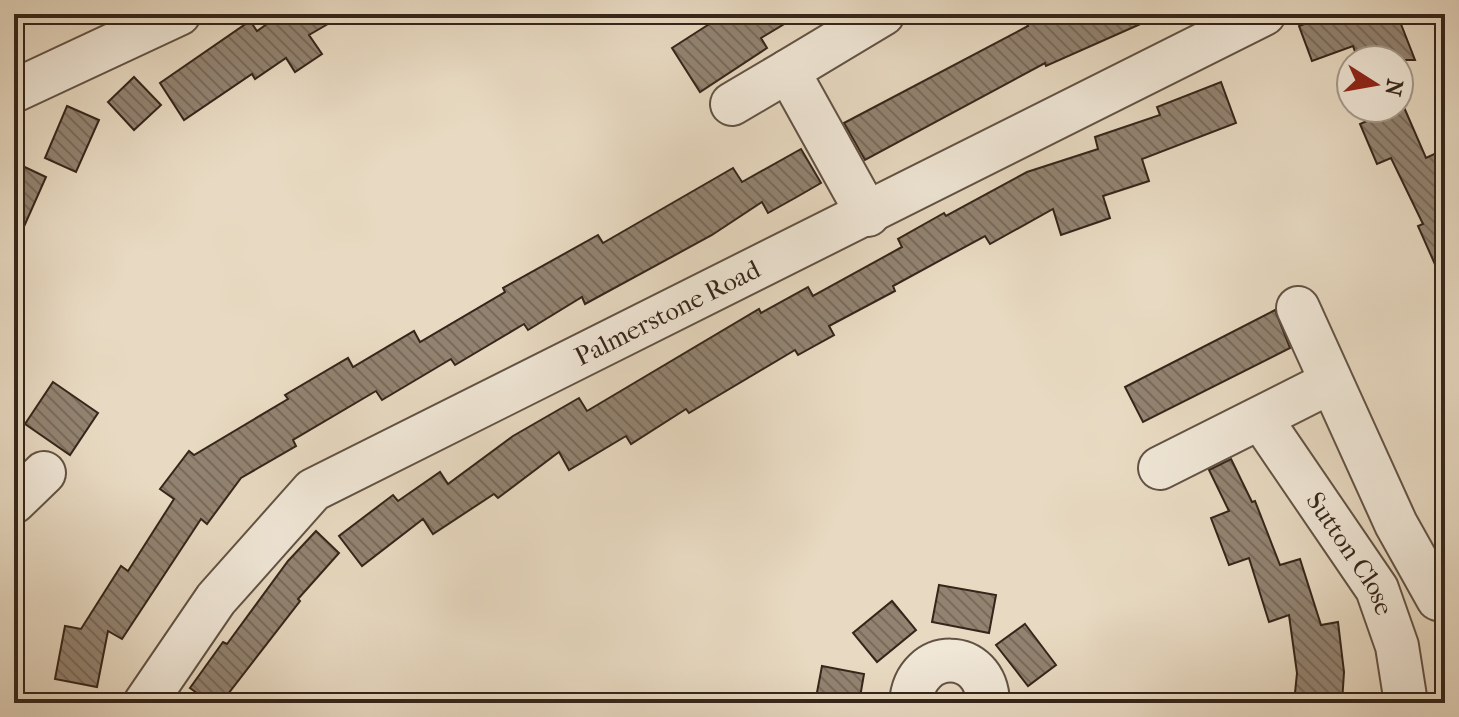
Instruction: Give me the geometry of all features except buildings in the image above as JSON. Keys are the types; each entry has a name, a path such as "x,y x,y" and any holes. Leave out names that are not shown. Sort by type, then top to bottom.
{"street":[{"path":"14,91 179,14"},
{"path":"732,104 883,14"},
{"name":"Palmerstone Road","path":"145,703 216,599 313,490 868,215 1264,14"},
{"path":"788,71 868,215"},
{"path":"1298,308 1356,441 1396,524 1438,599"},
{"path":"1160,468 1315,390"},
{"name":"Sutton Close","path":"1261,419 1377,589 1397,646 1406,703"},
{"path":"1294,470 1356,441"},
{"path":"14,502 44,473"},
{"path":"911,703 917,679 935,663 948,660 972,667 981,677 988,703"}]}
